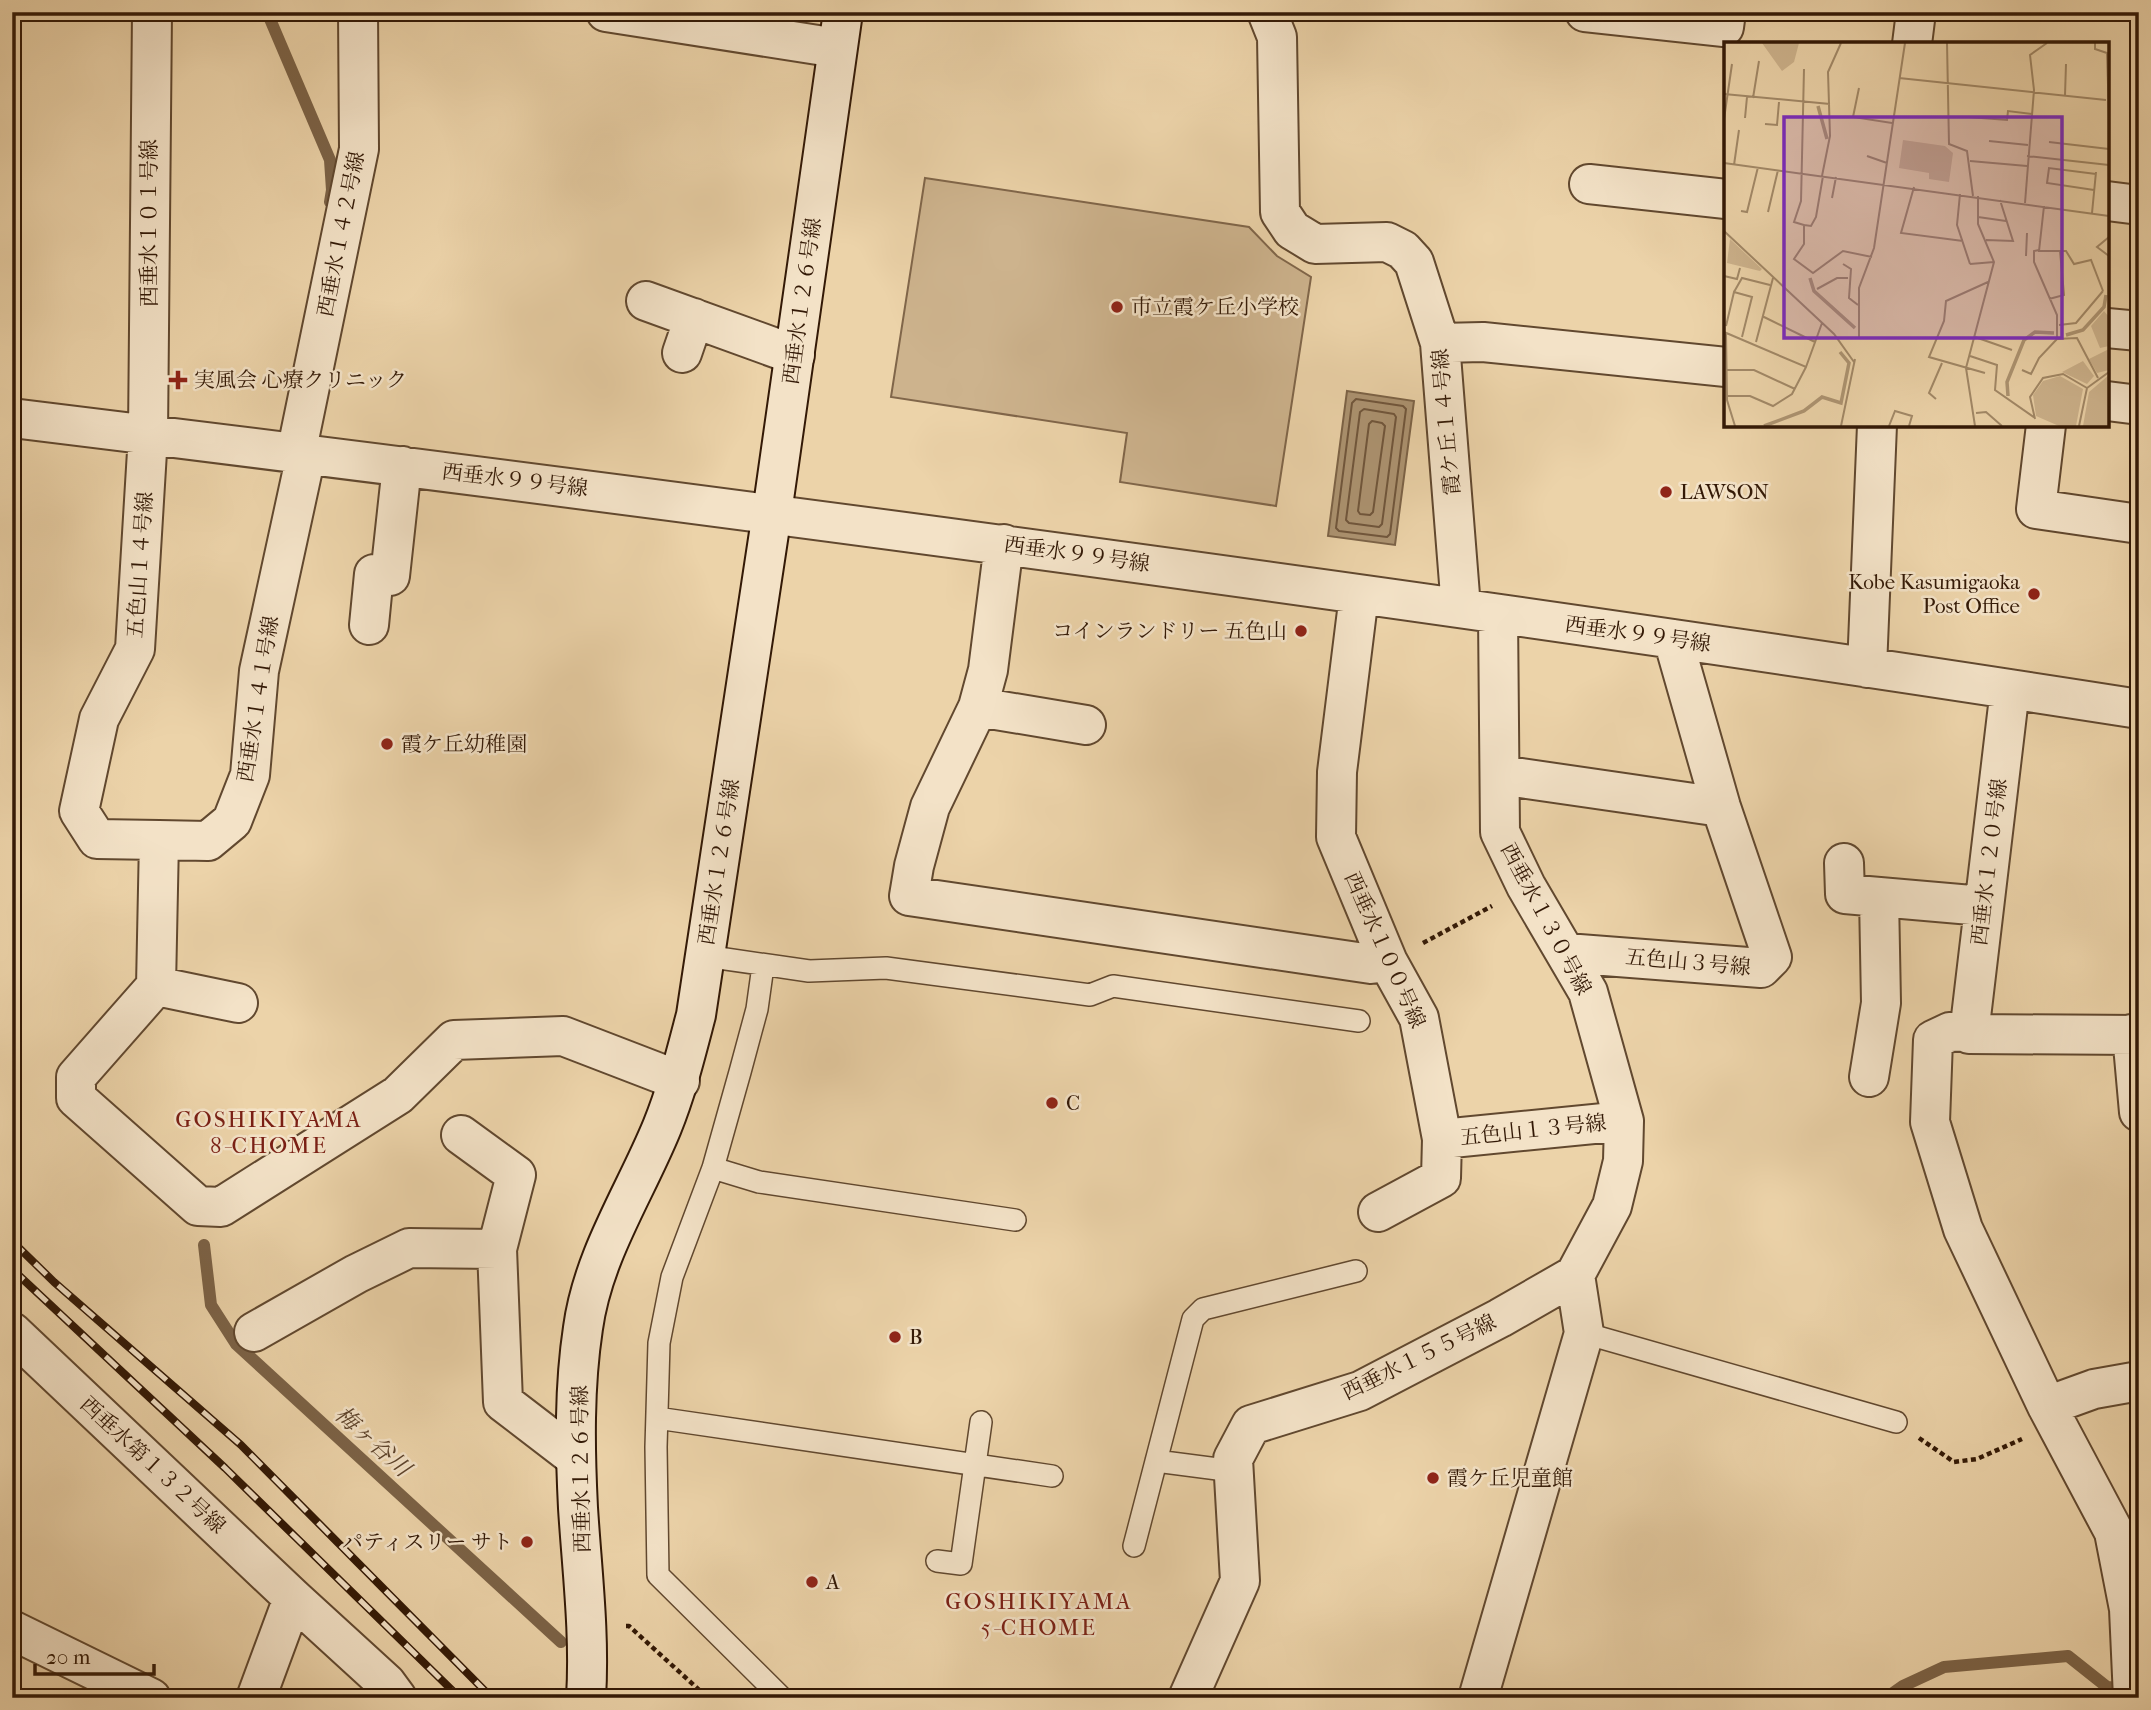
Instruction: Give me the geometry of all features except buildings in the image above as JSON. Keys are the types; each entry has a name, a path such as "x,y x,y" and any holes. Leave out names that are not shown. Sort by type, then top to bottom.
{"street":[{"name":"西垂水１０１号線","path":"148,435 152,12"},
{"name":"西垂水１４２号線","path":"301,454 359,149 358,12"},
{"path":"606,12 840,30"},
{"name":"霞ケ丘１４号線","path":"1267,12 1278,37 1280,212 1292,230 1315,244 1387,242 1403,250 1415,262 1440,344 1480,611"},
{"path":"1585,12 1724,27 1726,12"},
{"path":"1912,42 1916,12"},
{"name":"西垂水１２６号線","path":"586,1698 587,1628 576,1458 576,1394 583,1326 594,1282 612,1231 662,1129 680,1081 696,1015 772,513 840,30"},
{"path":"1589,184 1724,199"},
{"path":"2109,201 2139,205"},
{"path":"646,300 795,355"},
{"path":"682,353 694,318"},
{"path":"2109,328 2139,331"},
{"path":"1440,344 1483,342 1724,367"},
{"path":"2109,401 2139,405"},
{"name":"西垂水９９号線","path":"12,418 1004,544 1673,639 2139,709"},
{"path":"1867,668 1877,427"},
{"path":"2046,427 2036,509 2139,524"},
{"name":"五色山１４号線","path":"148,435 135,649 99,719 79,811 97,839 159,840"},
{"name":"西垂水１４１号線","path":"159,840 208,841 232,821 250,775 258,671 301,454"},
{"path":"369,625 374,574 390,576 402,466"},
{"path":"1004,544 988,670 978,708 930,807 909,896 1371,964 1388,962"},
{"name":"西垂水１００号線","path":"1359,595 1337,772 1336,837 1388,962 1419,1018 1442,1139 1441,1178 1378,1212"},
{"name":"西垂水１３０号線","path":"1480,611 1500,775 1500,832 1526,886 1588,992 1624,1121 1623,1161 1612,1206 1575,1275"},
{"name":"五色山３号線","path":"1566,953 1761,968 1772,957 1721,807 1673,639"},
{"name":"西垂水１２０号線","path":"1969,1033 2010,689"},
{"path":"978,708 1086,725"},
{"path":"1500,775 1721,807"},
{"path":"159,840 156,986 76,1077 76,1098 198,1206 221,1207 398,1095 454,1040 563,1036 680,1081"},
{"path":"1844,863 1845,894 1983,906"},
{"path":"1869,1077 1881,1003 1879,897"},
{"path":"156,986 238,1003"},
{"path":"2133,1688 2134,1608 2114,1532 2052,1415 1963,1229 1930,1122 1933,1040 1950,1032 2135,1035 2139,1112"},
{"name":"五色山１３号線","path":"1442,1139 1624,1121"},
{"path":"461,1135 516,1174 497,1249 503,1402 576,1458"},
{"path":"254,1332 356,1274 409,1248 497,1249"},
{"path":"1478,1698 1584,1333 1575,1275"},
{"name":"西垂水１５５号線","path":"1188,1698 1240,1581 1233,1459 1251,1425 1360,1391 1500,1318 1575,1275"},
{"name":"西垂水第１３２号線","path":"12,1332 293,1598 386,1682 397,1698"},
{"path":"2052,1415 2094,1389 2139,1381"},
{"path":"256,1698 293,1598"},
{"path":"12,1630 150,1698"}],"lane":[{"path":"705,956 810,971 887,968 1090,995 1112,986 1359,1021"},
{"path":"762,966 757,1009 713,1168 672,1277 659,1343 658,1576 782,1698"},
{"path":"713,1168 759,1182 1015,1220"},
{"path":"1134,1546 1193,1319 1203,1309 1356,1271"},
{"path":"1584,1333 1896,1422"},
{"path":"657,1418 1052,1476"},
{"path":"937,1561 961,1564 981,1422"},
{"path":"1156,1461 1233,1471"}],"path":[{"path":"1388,962 1526,886"},
{"path":"1896,1422 1954,1462 1978,1459 2052,1415"},
{"path":"618,1626 629,1626 708,1698"}],"shaded area":[{"path":"925,178 1249,227 1277,256 1311,277 1276,506 1120,482 1127,433 891,397"}],"water":[{"path":"1347,391 1414,401 1395,545 1328,536"}],"waterway":[{"path":"267,12 330,160 330,202"},
{"name":"梅ヶ谷川","path":"204,1245 211,1305 236,1344 561,1642"},
{"path":"1886,1698 1903,1686 1944,1667 2068,1656 2107,1687 2128,1689"}],"railway":[{"path":"12,1241 54,1282 241,1445 492,1698"},
{"path":"12,1269 225,1468 460,1698"}],"place":[{"name":"市立霞ケ丘小学校","path":"1117,307"},
{"name":"実風会 心療クリニック","path":"178,380"},
{"name":"LAWSON","path":"1666,492"},
{"name":"Kobe Kasumigaoka Post Office","path":"2034,594"},
{"name":"コインランドリー 五色山","path":"1301,631"},
{"name":"霞ケ丘幼稚園","path":"387,744"},
{"name":"C","path":"1052,1103"},
{"name":"B","path":"895,1337"},
{"name":"霞ケ丘児童館","path":"1433,1478"},
{"name":"パティスリー サト","path":"527,1542"},
{"name":"A","path":"812,1582"}],"district":[{"name":"GOSHIKIYAMA 8-CHOME","path":"269,1132"},
{"name":"GOSHIKIYAMA 5-CHOME","path":"1039,1614"}]}
